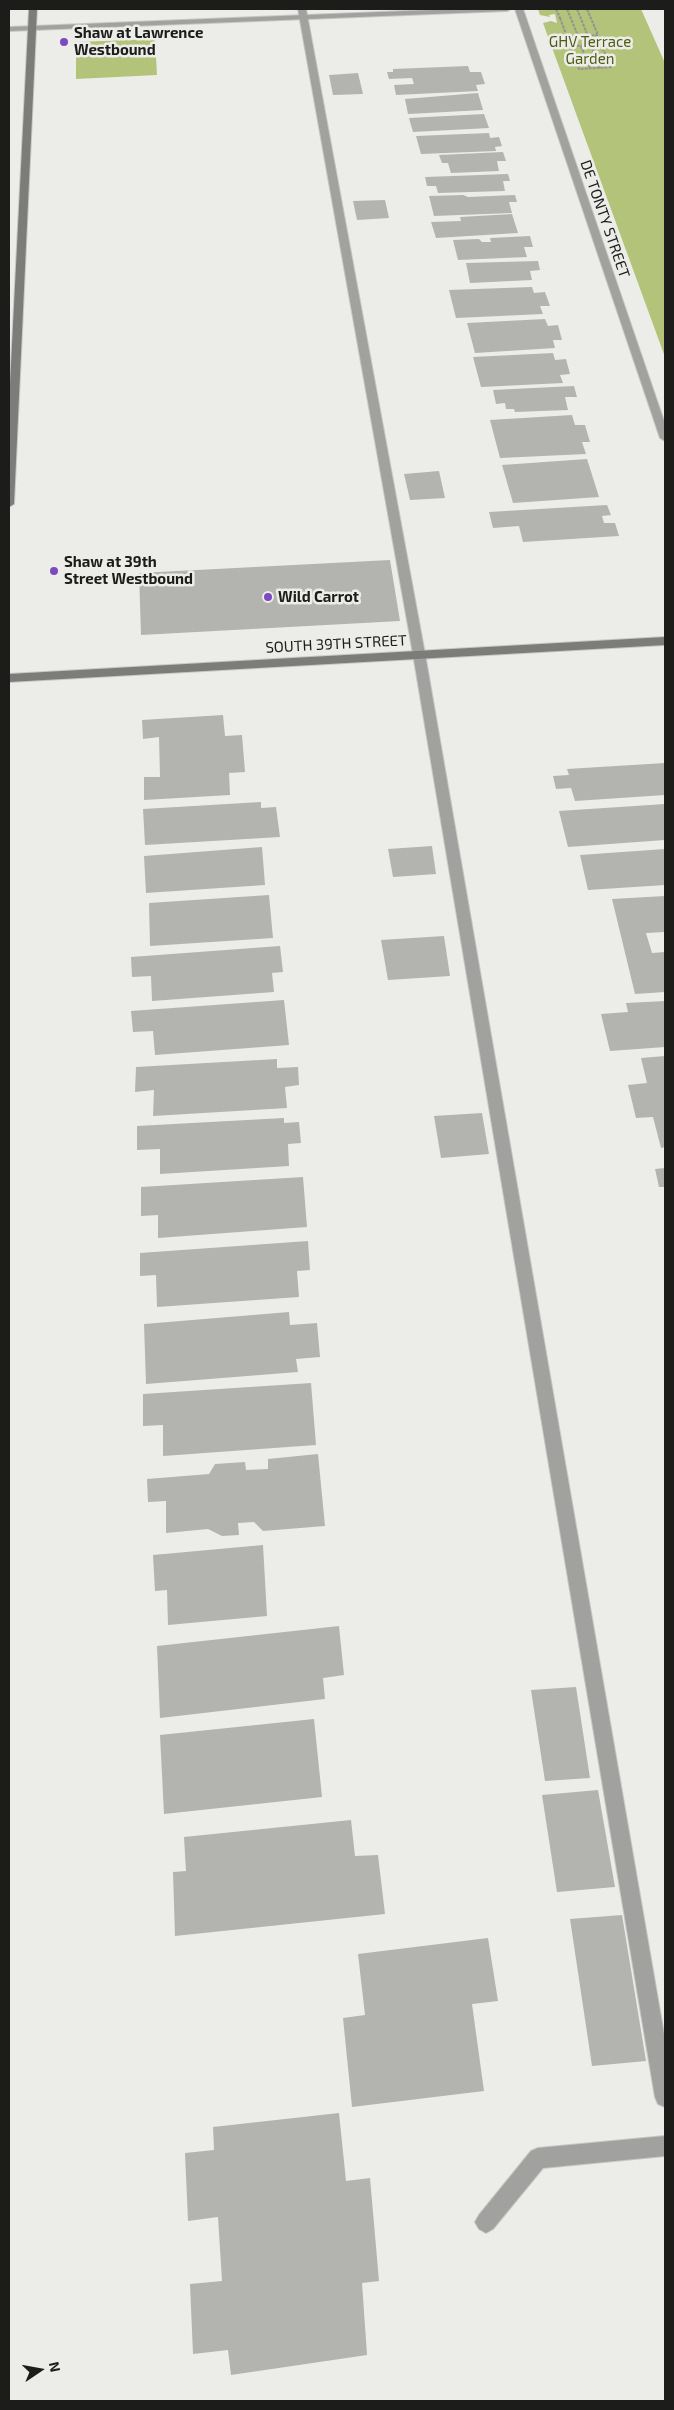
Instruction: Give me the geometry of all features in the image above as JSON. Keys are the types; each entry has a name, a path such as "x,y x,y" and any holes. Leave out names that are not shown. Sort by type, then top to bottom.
{"street":[{"path":"9,504 33,9"},
{"path":"9,28 302,13 508,9"},
{"name":"DE TONTY STREET","path":"519,9 665,438"},
{"path":"302,13 419,654 665,2097"},
{"name":"SOUTH 39TH STREET","path":"9,678 665,641"},
{"path":"486,2222 538,2158 665,2146"}],"path":[{"path":"556,9 579,69 611,67 601,45 571,46"},
{"path":"567,9 578,36"},
{"path":"577,9 588,36"},
{"path":"567,37 598,35 587,9"},
{"path":"581,46 590,68"},
{"path":"591,46 600,68"},
{"path":"575,57 586,56"}],"green space":[{"name":"GHV Terrace Garden","path":"538,9 641,9 665,63 665,357 543,23 551,21 557,23 555,14 549,15 550,17 540,15"},
{"path":"155,39 157,75 76,79 76,42"}],"building":[{"path":"468,66 470,72 481,72 485,84 476,85 478,91 396,95 394,85 414,84 412,78 389,79 387,72 393,72 393,69"},
{"path":"358,73 363,94 333,95 329,75"},
{"path":"478,93 483,110 408,114 405,99"},
{"path":"484,114 489,128 413,132 409,118"},
{"path":"489,133 490,138 499,137 502,146 495,147 496,151 421,154 416,136"},
{"path":"503,152 506,161 497,161 499,171 451,173 448,163 442,163 439,155"},
{"path":"508,174 510,181 503,181 505,191 438,193 436,186 427,186 425,177"},
{"path":"463,195 468,197 515,195 517,202 509,202 512,213 434,216 429,196"},
{"path":"385,200 389,218 357,220 353,201"},
{"path":"512,214 518,233 436,238 431,222 461,221 460,217"},
{"path":"530,236 533,247 524,247 527,257 458,260 453,240 479,239 482,242 491,242 490,238"},
{"path":"538,261 540,270 530,271 532,280 470,283 466,263"},
{"path":"532,287 534,293 545,292 550,306 540,306 543,314 456,318 449,290"},
{"path":"545,319 548,326 558,325 562,340 553,340 555,348 475,353 467,323"},
{"path":"553,353 555,360 566,359 570,374 560,375 563,383 481,387 473,357"},
{"path":"574,386 577,397 565,397 568,410 515,412 514,409 506,409 505,403 496,404 493,390"},
{"path":"572,415 575,425 585,425 590,442 582,442 586,454 500,458 490,420"},
{"path":"587,459 599,497 513,503 502,465"},
{"path":"439,471 445,498 410,500 404,474"},
{"path":"607,505 611,515 602,516 604,523 615,523 619,536 523,542 519,526 493,528 489,512"},
{"name":"Wild Carrot","path":"390,560 400,621 141,635 139,573"},
{"path":"223,715 225,736 242,735 245,772 229,773 230,795 144,800 144,777 160,777 159,737 143,739 142,720"},
{"path":"665,763 665,795 575,801 571,788 556,789 553,776 569,775 567,769"},
{"path":"261,802 261,808 276,807 280,837 145,845 143,809"},
{"path":"665,804 665,840 568,847 559,811"},
{"path":"432,846 436,874 393,877 388,849"},
{"path":"262,847 265,885 146,893 144,856"},
{"path":"665,849 665,885 588,890 580,855"},
{"path":"269,895 273,938 150,946 149,903"},
{"path":"665,896 665,932 646,933 652,953 665,952 665,992 635,994 612,899"},
{"path":"444,936 450,976 388,980 381,940"},
{"path":"280,946 283,972 272,973 274,992 152,1001 151,976 132,977 131,957"},
{"path":"284,1000 289,1045 155,1055 153,1031 133,1032 131,1011"},
{"path":"665,1001 665,1047 610,1051 601,1014 628,1012 626,1003"},
{"path":"665,1056 665,1147 661,1148 653,1117 636,1118 628,1085 647,1083 641,1058"},
{"path":"277,1059 277,1068 298,1067 299,1085 285,1087 287,1108 153,1116 154,1090 135,1092 136,1067"},
{"path":"482,1113 489,1154 441,1158 434,1116"},
{"path":"284,1118 284,1123 299,1122 301,1143 288,1144 289,1166 160,1174 160,1149 137,1150 137,1126"},
{"path":"665,1168 665,1187 659,1187 655,1169"},
{"path":"303,1177 307,1227 158,1238 158,1215 141,1216 141,1187"},
{"path":"308,1241 310,1270 297,1271 299,1297 157,1307 156,1275 140,1276 140,1253"},
{"path":"289,1312 290,1325 317,1323 320,1357 296,1359 298,1372 146,1384 144,1324"},
{"path":"311,1383 316,1445 163,1456 163,1425 143,1426 143,1394"},
{"path":"318,1454 325,1526 263,1531 254,1522 238,1523 239,1535 222,1536 208,1529 166,1533 166,1501 148,1502 147,1479 209,1474 215,1464 245,1462 246,1470 268,1469 268,1459"},
{"path":"263,1545 267,1616 168,1625 167,1590 155,1591 153,1555"},
{"path":"339,1626 344,1675 323,1678 325,1699 160,1718 157,1646"},
{"path":"576,1687 590,1778 545,1781 531,1690"},
{"path":"314,1719 322,1797 164,1814 160,1735"},
{"path":"598,1790 615,1887 557,1892 542,1795"},
{"path":"351,1820 355,1856 378,1855 385,1914 175,1936 173,1872 186,1871 184,1837"},
{"path":"622,1915 646,2061 592,2066 570,1919"},
{"path":"488,1938 498,2001 472,2004 484,2091 352,2107 343,2018 365,2015 358,1954"},
{"path":"339,2113 346,2181 370,2178 379,2281 362,2283 367,2355 231,2375 228,2350 193,2354 190,2284 222,2281 218,2217 188,2221 185,2153 214,2150 213,2127"}],"place":[{"name":"Shaw at Lawrence Westbound","path":"64,42"},
{"name":"Shaw at 39th Street Westbound","path":"54,571"},
{"name":"Wild Carrot","path":"268,597"}]}
